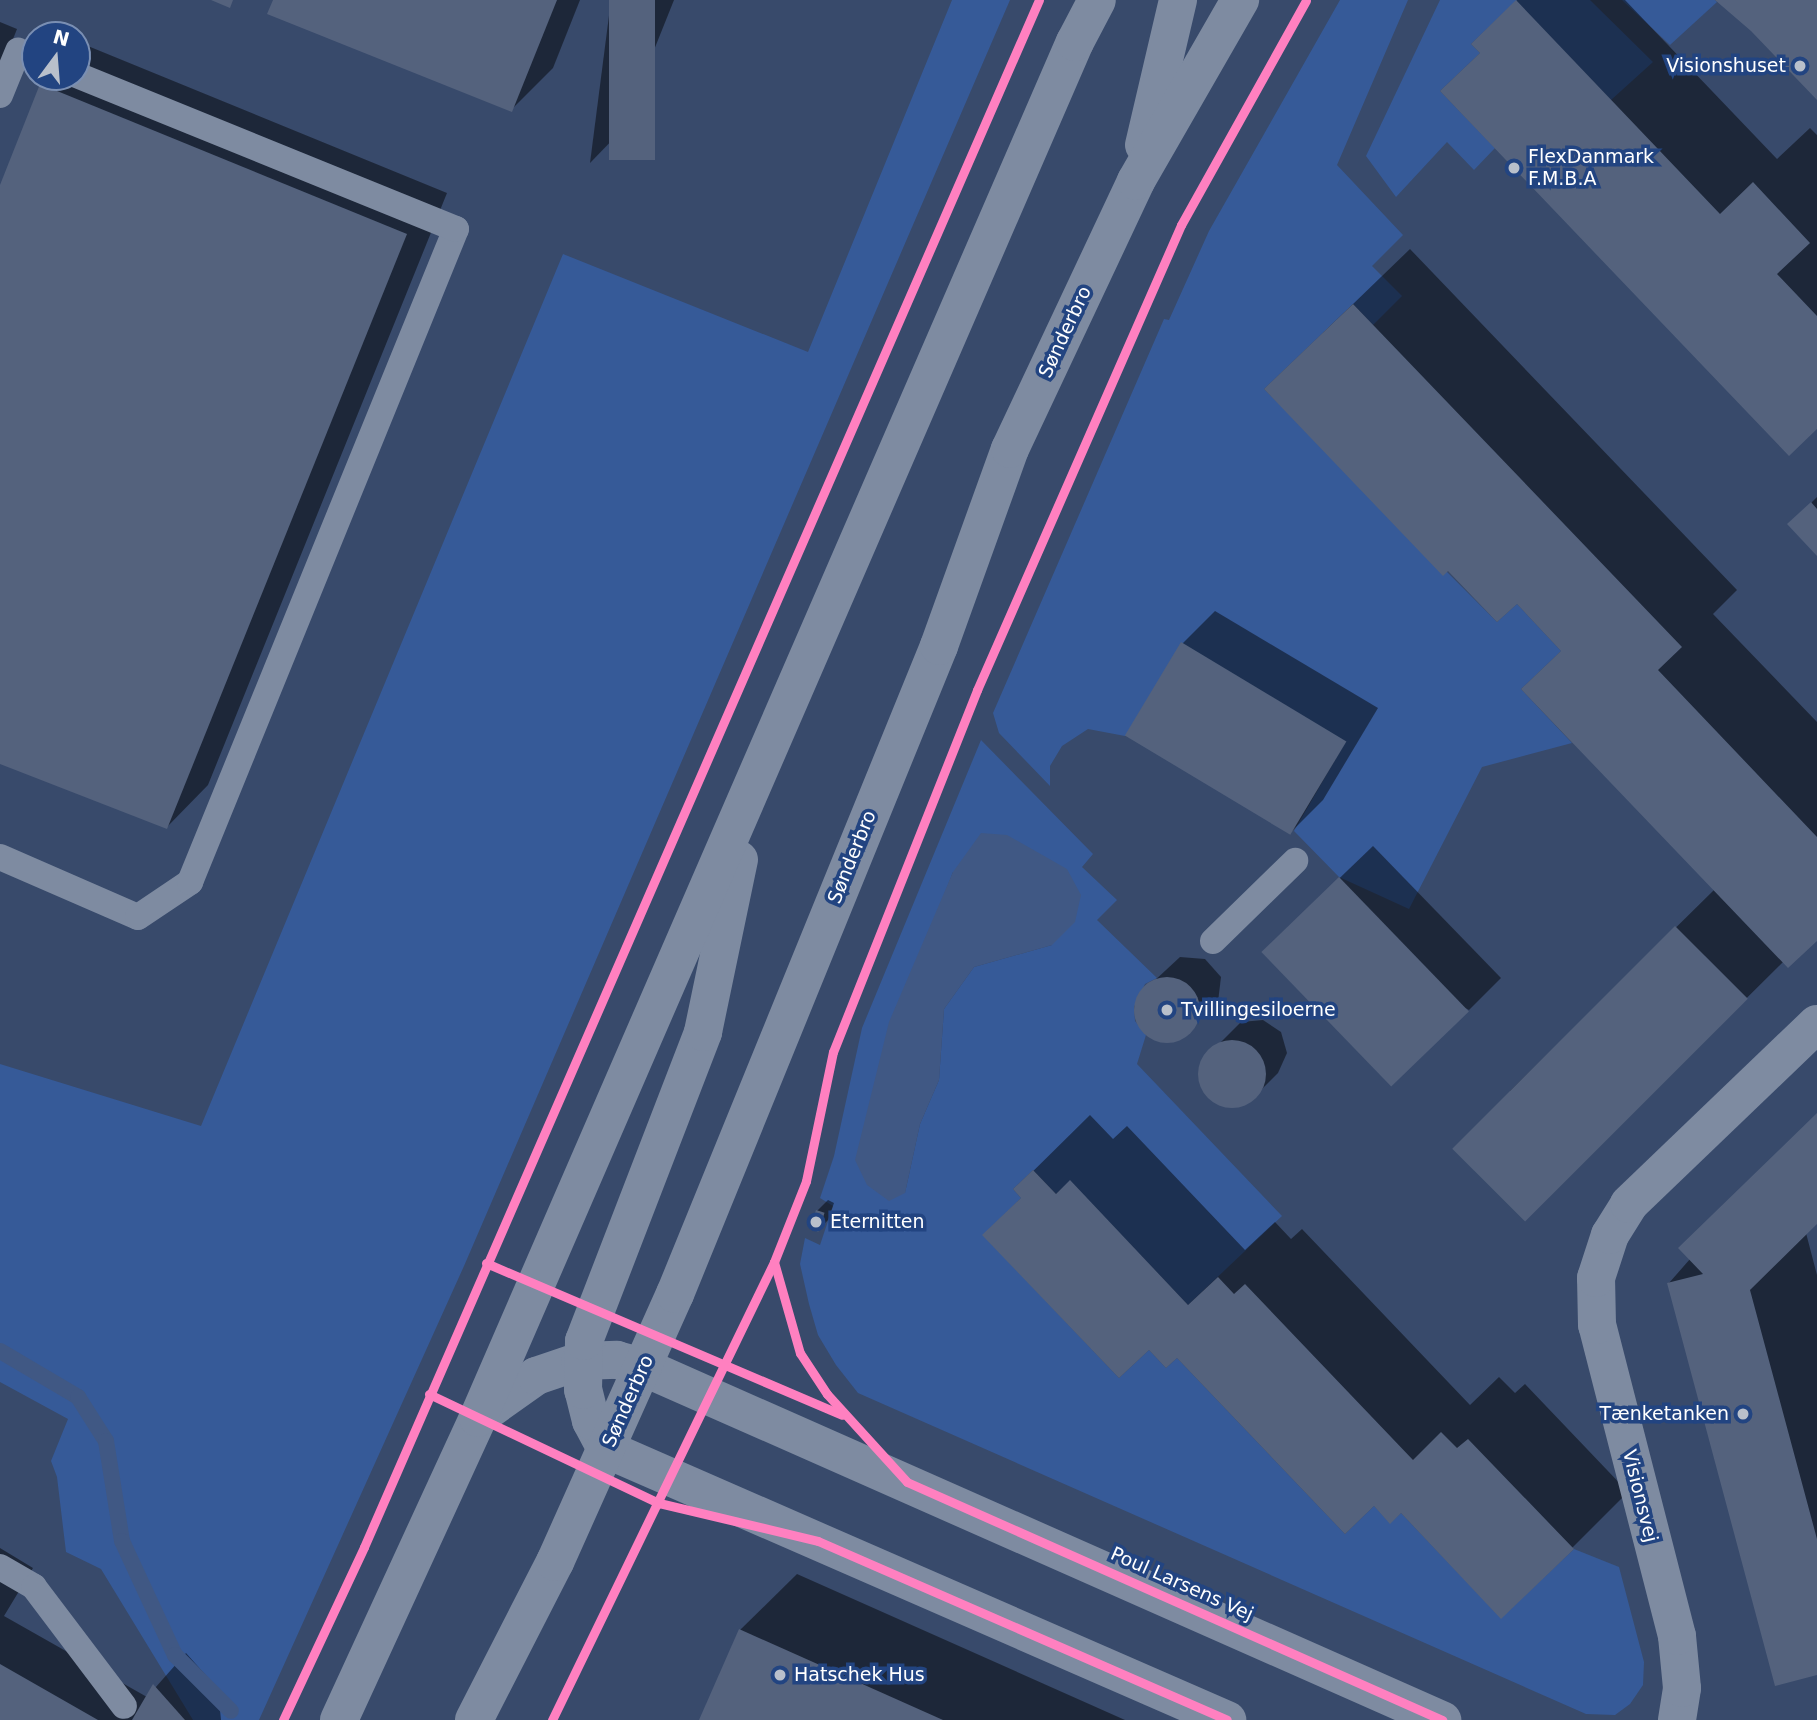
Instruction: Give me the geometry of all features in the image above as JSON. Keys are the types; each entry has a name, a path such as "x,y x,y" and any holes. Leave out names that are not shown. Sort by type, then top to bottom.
{"street":[{"path":"339,1720 478,1418 1075,41 1097,0"},
{"path":"1136,181 1178,0"},
{"name":"Sønderbro","path":"474,1720 643,1367 939,646 1010,449 1136,181 1240,0"},
{"path":"755,782 703,1032 610,1266 580,1361 591,1421 606,1448 1227,1720"},
{"name":"Visionsvej","path":"1677,1720 1682,1688 1677,1636 1597,1325 1596,1278 1610,1235 1629,1204 1817,1024"},
{"name":"Poul Larsens Vej","path":"478,1418 536,1376 580,1361 617,1360 643,1367 1442,1720"}],"lane":[{"path":"0,95 18,50"},
{"path":"0,857 138,918 190,881 456,229 91,81"},
{"path":"1213,940 1295,862"},
{"path":"0,1567 34,1587 124,1706"}],"shaded area":[{"path":"952,0 1010,0 464,1266 259,1720 193,1720 101,1569 66,1552 57,1477 51,1461 68,1419 0,1382 0,1064 201,1126 563,254 808,352"},
{"path":"1340,0 1408,0 1337,165 1403,235 1372,266 1402,296 1373,325 1353,304 1264,389 1497,622 1517,604 1561,651 1521,689 1572,743 1482,767 1409,909 1339,877 1294,831 1346,741 1125,736 1088,729 1062,746 1050,766 1050,786 999,733 993,713 1164,319 1169,320 1209,231"},
{"path":"1440,0 1590,0 1653,62 1611,100 1516,1 1471,44 1480,53 1440,91 1495,148 1474,170 1447,142 1396,197 1366,156"},
{"path":"1622,0 1715,0 1717,2 1670,45"},
{"path":"981,740 1093,854 1082,867 1117,900 1097,920 1157,978 1145,984 1134,1007 1135,1021 1146,1035 1137,1064 1282,1216 1188,1305 1070,1181 1056,1194 1033,1170 1013,1189 1021,1198 983,1235 1119,1378 1149,1350 1166,1368 1177,1358 1345,1534 1374,1506 1390,1523 1401,1513 1501,1618 1574,1549 1619,1567 1644,1662 1643,1685 1630,1704 1615,1715 1586,1714 858,1393 836,1365 818,1335 800,1264 805,1238 820,1245 833,1206 820,1198 834,1156 862,1028","holes":["953,872 1052,945 974,967 944,1009 939,1080 920,1124 905,1193 932,926"]},
{"path":"981,833 1007,835 1067,869 1081,895 1075,922 1052,945 974,967 944,1009 939,1080 920,1124 905,1193 889,1201 867,1185 855,1160 889,1022 953,872"}],"building":[{"path":"211,0 233,0 230,8"},
{"path":"273,0 557,0 512,112 267,14"},
{"path":"609,0 655,0 655,160 609,160"},
{"path":"1516,0 1720,214 1753,182 1810,243 1777,274 1817,316 1817,429 1789,456 1440,91 1480,53 1471,44"},
{"name":"Visionshuset","path":"1715,0 1817,0 1817,100 1751,31"},
{"path":"37,91 57,91 407,234 167,829 0,764 0,185"},
{"path":"1353,304 1682,647 1658,670 1817,837 1817,941 1788,968 1521,689 1561,651 1517,604 1497,622 1448,571 1443,576 1264,389"},
{"path":"1811,502 1817,509 1817,556 1787,524"},
{"path":"1181,642 1346,741 1290,835 1125,735"},
{"path":"1339,877 1469,1012 1391,1087 1261,952"},
{"path":"1675,926 1748,999 1525,1222 1452,1149"},
{"name":"Tvillingesiloerne","path":"1161,977 1173,977 1191,986 1198,997 1198,1023 1191,1034 1180,1041 1161,1043 1148,1038 1139,1029 1134,1016 1134,1004 1139,991 1148,982"},
{"path":"1232,1040 1245,1043 1256,1050 1263,1061 1266,1074 1263,1087 1256,1098 1245,1105 1232,1108 1219,1105 1208,1098 1201,1087 1198,1074 1201,1061 1208,1050 1219,1043"},
{"name":"Tænketanken","path":"1817,1113 1817,1224 1750,1290 1817,1539 1817,1675 1775,1686 1667,1283 1703,1274 1678,1248"},
{"path":"1033,1170 1056,1194 1070,1180 1188,1305 1218,1277 1234,1294 1245,1284 1413,1460 1441,1432 1457,1448 1468,1439 1574,1549 1501,1619 1401,1513 1390,1524 1374,1506 1345,1534 1177,1358 1166,1368 1149,1350 1119,1378 982,1235 1021,1198 1013,1189"},
{"path":"816,1210 825,1213 818,1232 810,1229"},
{"name":"Hatschek Hus","path":"739,1629 943,1720 699,1720"},
{"path":"0,1664 98,1720 0,1720"},
{"path":"153,1684 185,1720 132,1720"}],"waterway":[{"path":"0,1351 78,1397 106,1441 122,1541 175,1655 231,1711"}],"cycle path":[{"path":"283,1720 364,1547 1039,0"},
{"path":"552,1720 774,1262 806,1181 833,1052 977,690 1181,225 1306,0"},
{"path":"774,1262 800,1353 827,1394 907,1482 1442,1720"},
{"path":"486,1263 842,1415"},
{"path":"429,1394 659,1503 818,1541 1227,1720"}],"place":[{"name":"Visionshuset","path":"1800,66"},
{"name":"FlexDanmark F.M.B.A","path":"1514,168"},
{"name":"Tvillingesiloerne","path":"1167,1010"},
{"name":"Eternitten","path":"816,1222"},
{"name":"Tænketanken","path":"1743,1414"},
{"name":"Hatschek Hus","path":"780,1675"}]}
